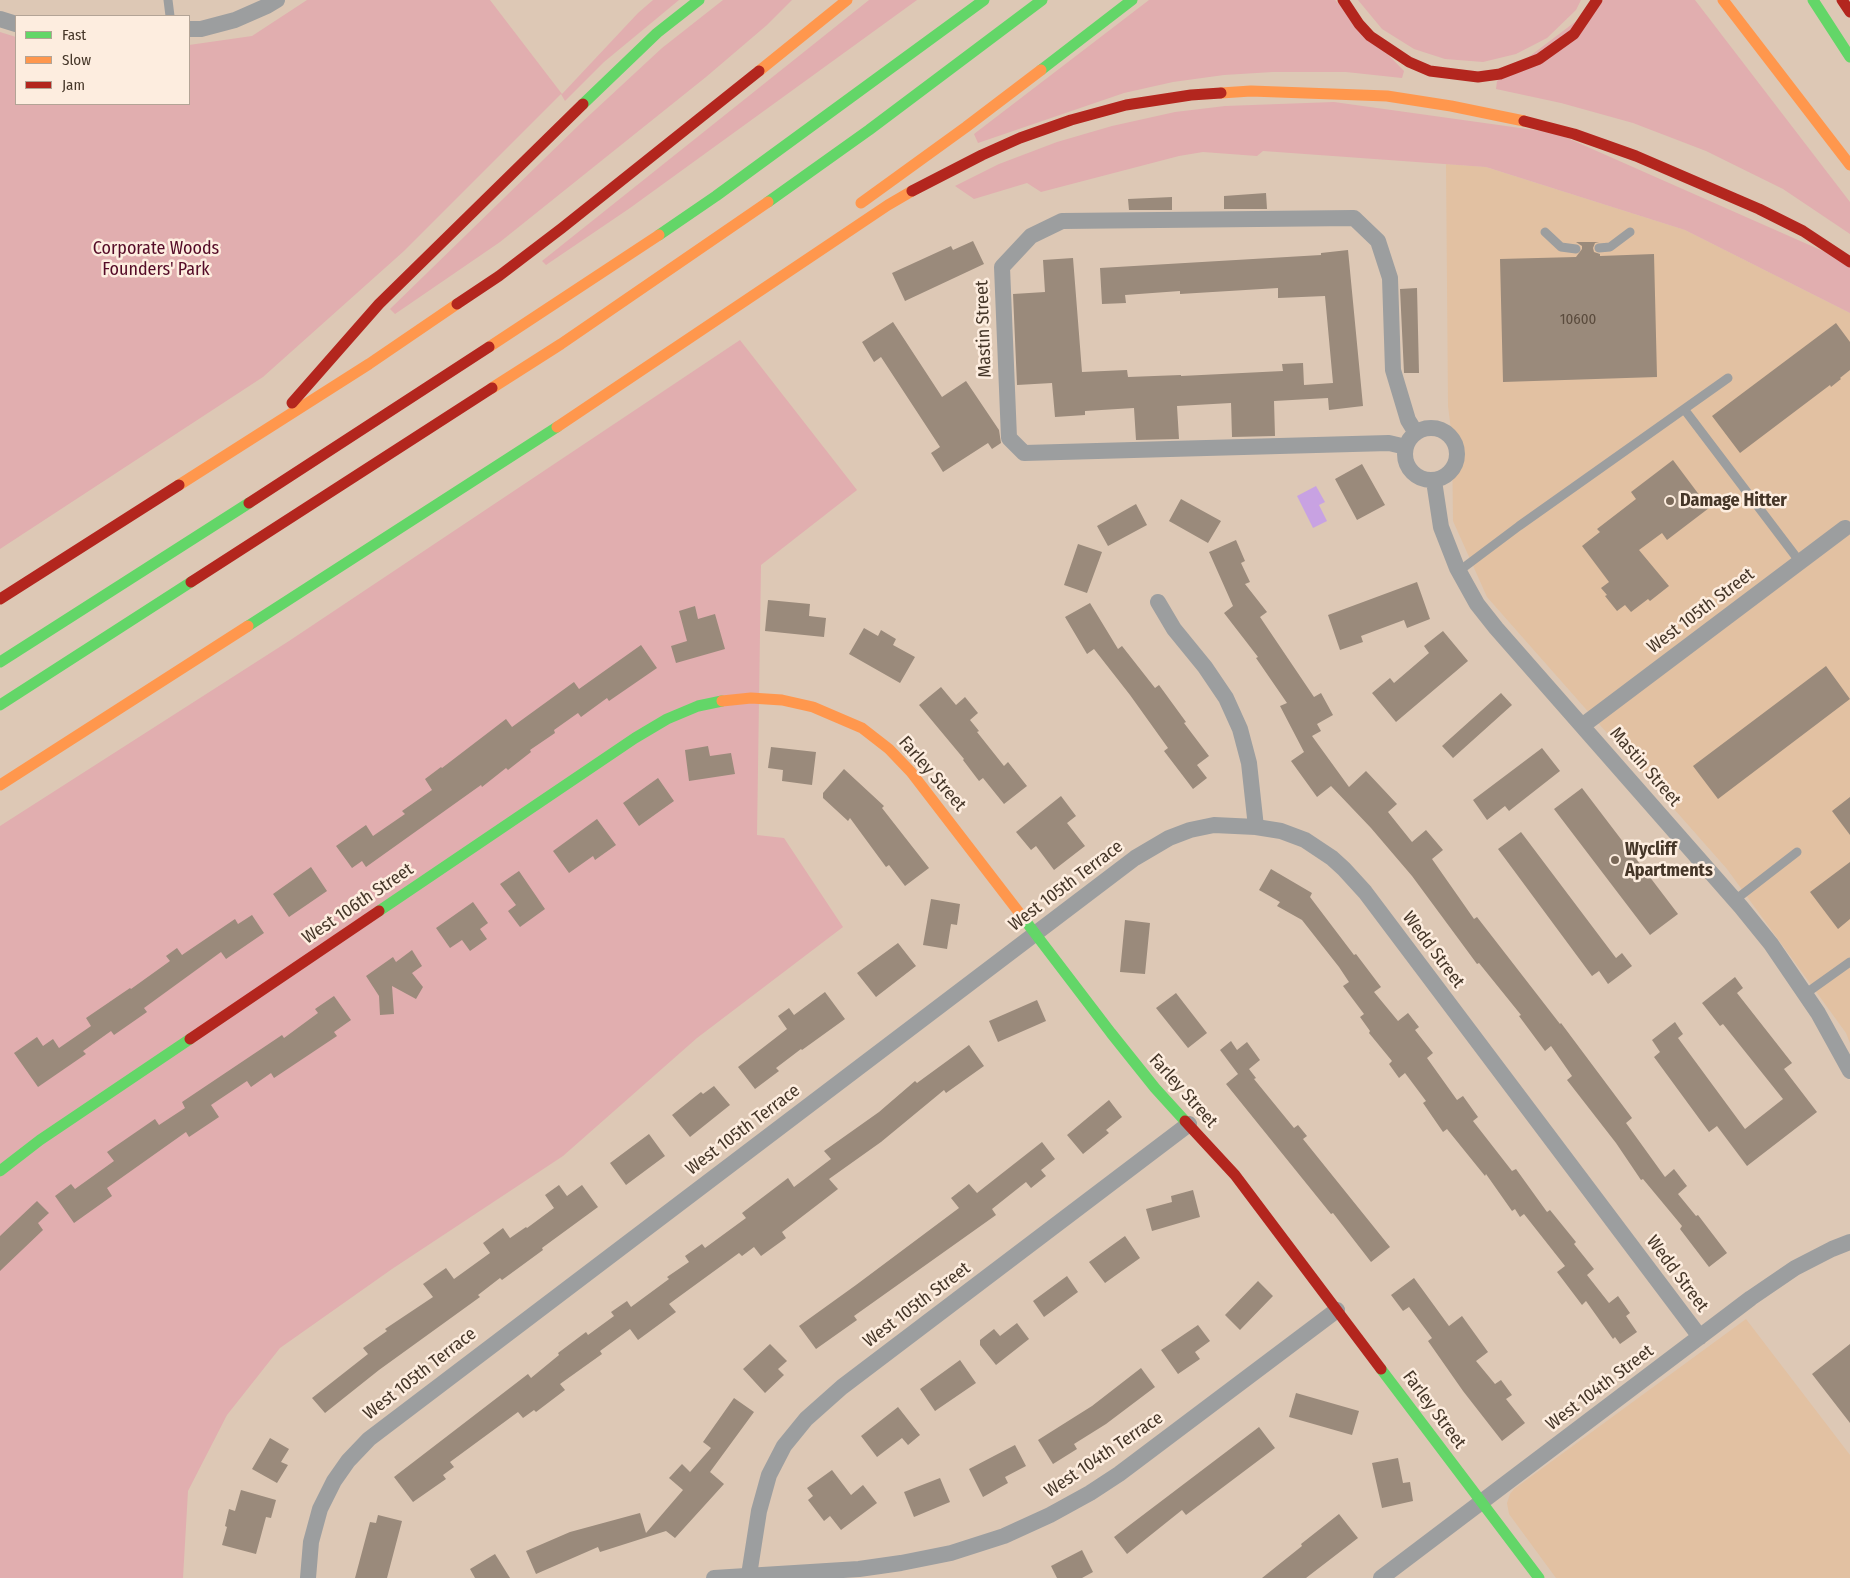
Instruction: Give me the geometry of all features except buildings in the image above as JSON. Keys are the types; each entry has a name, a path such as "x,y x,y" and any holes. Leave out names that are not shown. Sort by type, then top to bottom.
{"main road":[{"path":"271,428 380,304 657,33 699,0"},
{"path":"0,662 382,418 594,279 739,179 984,0"},
{"path":"0,705 561,344 789,188 1042,0"},
{"path":"848,213 966,127 1132,0"},
{"path":"1343,0 1358,24 1370,36 1409,62 1430,71 1478,77 1500,74 1545,55 1574,34 1598,0"},
{"path":"1723,0 1850,165"},
{"path":"1813,0 1850,57"},
{"path":"1842,0 1850,12"},
{"path":"0,599 271,428 431,324 499,276 843,4"},
{"path":"777,56 800,24"},
{"path":"0,785 518,453 888,205 939,176 1020,138 1071,120 1126,105 1191,95 1251,91 1387,96 1451,106 1521,120 1574,134 1636,156 1759,209 1804,231 1850,262"},
{"path":"780,278 818,237"},
{"name":"Farley Street","path":"751,698 782,700 813,706 846,720 876,738 911,772 1127,1054 1155,1088 1235,1175 1540,1578"},
{"name":"West 106th Street","path":"0,1171 48,1134 635,738 667,719 698,706 721,701 751,698"}],"street":[{"path":"190,29 201,29 235,20 268,6 277,0"},
{"path":"0,19 15,24"},
{"name":"Mastin Street","path":"1406,447 1379,443 1024,453 1009,438 1002,267 1031,236 1062,221 1354,218 1378,240 1390,278 1392,370 1408,420 1416,433"},
{"path":"1424,429 1442,430 1455,442 1458,450 1457,459 1449,474 1442,479 1434,481 1417,477 1406,464 1406,447 1416,433 1424,429"},
{"name":"Mastin Street","path":"1434,481 1441,527 1459,572 1478,604 1496,628 1735,900 1771,944 1818,1013 1850,1071"},
{"name":"West 105th Street","path":"1582,726 1845,528"},
{"path":"1158,602 1174,629 1205,667 1226,698 1240,729 1249,763 1256,827"},
{"name":"West 105th Terrace","path":"308,1578 311,1542 320,1509 334,1481 348,1461 369,1439 1135,858 1169,838 1190,830 1214,825 1256,827"},
{"name":"Wedd Street","path":"1256,827 1281,831 1305,840 1332,858 1365,892 1700,1337"},
{"name":"West 105th Street","path":"749,1575 759,1511 769,1476 784,1446 806,1419 842,1388 1189,1124"},
{"name":"West 104th Street","path":"1381,1578 1700,1337 1795,1268 1850,1242"},
{"name":"West 104th Terrace","path":"714,1578 860,1569 901,1563 951,1552 1004,1536 1050,1515 1090,1493 1119,1474 1337,1310"}],"lane":[{"path":"168,0 170,15"},
{"path":"1545,232 1561,248 1576,249"},
{"path":"1599,248 1610,247 1630,232"},
{"path":"1459,572 1520,526 1728,378"},
{"path":"1684,409 1800,562"},
{"path":"1735,900 1796,852"},
{"path":"1805,994 1850,962"}],"shaded area":[{"path":"1446,164 1486,167 1685,230 1850,313 1850,1043 1846,1033 1727,869 1487,597 1453,521 1452,438 1448,406"},
{"path":"1316,486 1325,502 1319,505 1327,521 1313,528 1297,496"},
{"path":"1746,1319 1850,1455 1850,1578 1556,1578 1509,1514 1507,1503 1510,1494 1514,1489"}],"green space":[{"name":"Corporate Woods Founders' Park","path":"307,0 490,0 562,94 638,13 653,0 679,0 604,62 565,101 561,94 404,251 263,377 0,549 0,32 15,37 15,105 190,105 190,45 252,36"},
{"path":"723,0 792,0 767,25 706,77 500,242 395,314 390,309 581,123 662,48"},
{"path":"869,0 917,0 630,208 546,265 542,261"},
{"path":"1149,0 1335,0 1404,71 1402,78 1346,72 1273,72 1224,75 1173,82 1124,93 978,143 974,134"},
{"path":"1358,0 1581,0 1576,10 1547,38 1516,54 1483,62 1445,59 1414,49 1382,29"},
{"path":"1604,0 1695,0 1850,202 1850,234 1783,189 1706,151 1633,123 1561,103 1496,89 1497,81"},
{"path":"1334,102 1556,133 1850,263 1850,313 1685,230 1486,167 1263,151 1257,156 1203,152 1179,156 1041,192 1027,183 974,199 955,186 999,164 1057,142 1112,126 1175,112 1225,106"},
{"path":"740,340 857,490 761,565 757,835 784,838 843,927 697,1038 563,1156 392,1269 280,1348 227,1415 188,1491 183,1578 0,1578 0,826 289,641"}],"traffic: fast":[{"path":"583,104 657,33 699,0"},
{"path":"659,235 716,196 984,0"},
{"path":"768,202 869,130 1042,0"},
{"path":"1041,70 1132,0"},
{"path":"1813,0 1850,57"},
{"path":"248,626 557,427"},
{"path":"0,662 249,503"},
{"path":"0,705 191,582"},
{"path":"379,911 635,738 667,719 698,706 722,701"},
{"path":"1021,915 1111,1033 1155,1088 1185,1121"},
{"path":"0,1171 40,1140 190,1039"},
{"path":"1381,1369 1539,1578"}],"traffic: slow":[{"path":"759,71 847,0"},
{"path":"1723,0 1850,165"},
{"path":"861,203 1041,70"},
{"path":"1221,93 1251,91 1387,96 1451,106 1524,121"},
{"path":"557,427 888,205 912,191"},
{"path":"492,388 561,344 768,202"},
{"path":"489,347 659,235"},
{"path":"179,485 369,364 457,304"},
{"path":"0,785 248,626"},
{"path":"722,701 751,698 782,700 813,707 862,728 889,749 911,772 1021,915"}],"traffic: jam":[{"path":"1343,0 1359,24 1370,36 1409,62 1430,71 1478,77 1500,74 1539,59 1574,34 1597,0"},
{"path":"1842,0 1850,12"},
{"path":"457,304 499,276 562,228 759,71"},
{"path":"912,191 1020,138 1071,120 1126,105 1191,95 1221,93"},
{"path":"292,403 379,304 583,104"},
{"path":"1524,121 1574,134 1636,156 1759,209 1803,231 1850,262"},
{"path":"249,503 489,347"},
{"path":"191,582 492,388"},
{"path":"0,599 179,485"},
{"path":"190,1039 379,911"},
{"path":"1185,1121 1235,1175 1381,1369"}],"place":[{"name":"Damage Hitter","path":"1670,501"},
{"name":"Wycliff Apartments","path":"1615,860"}]}
